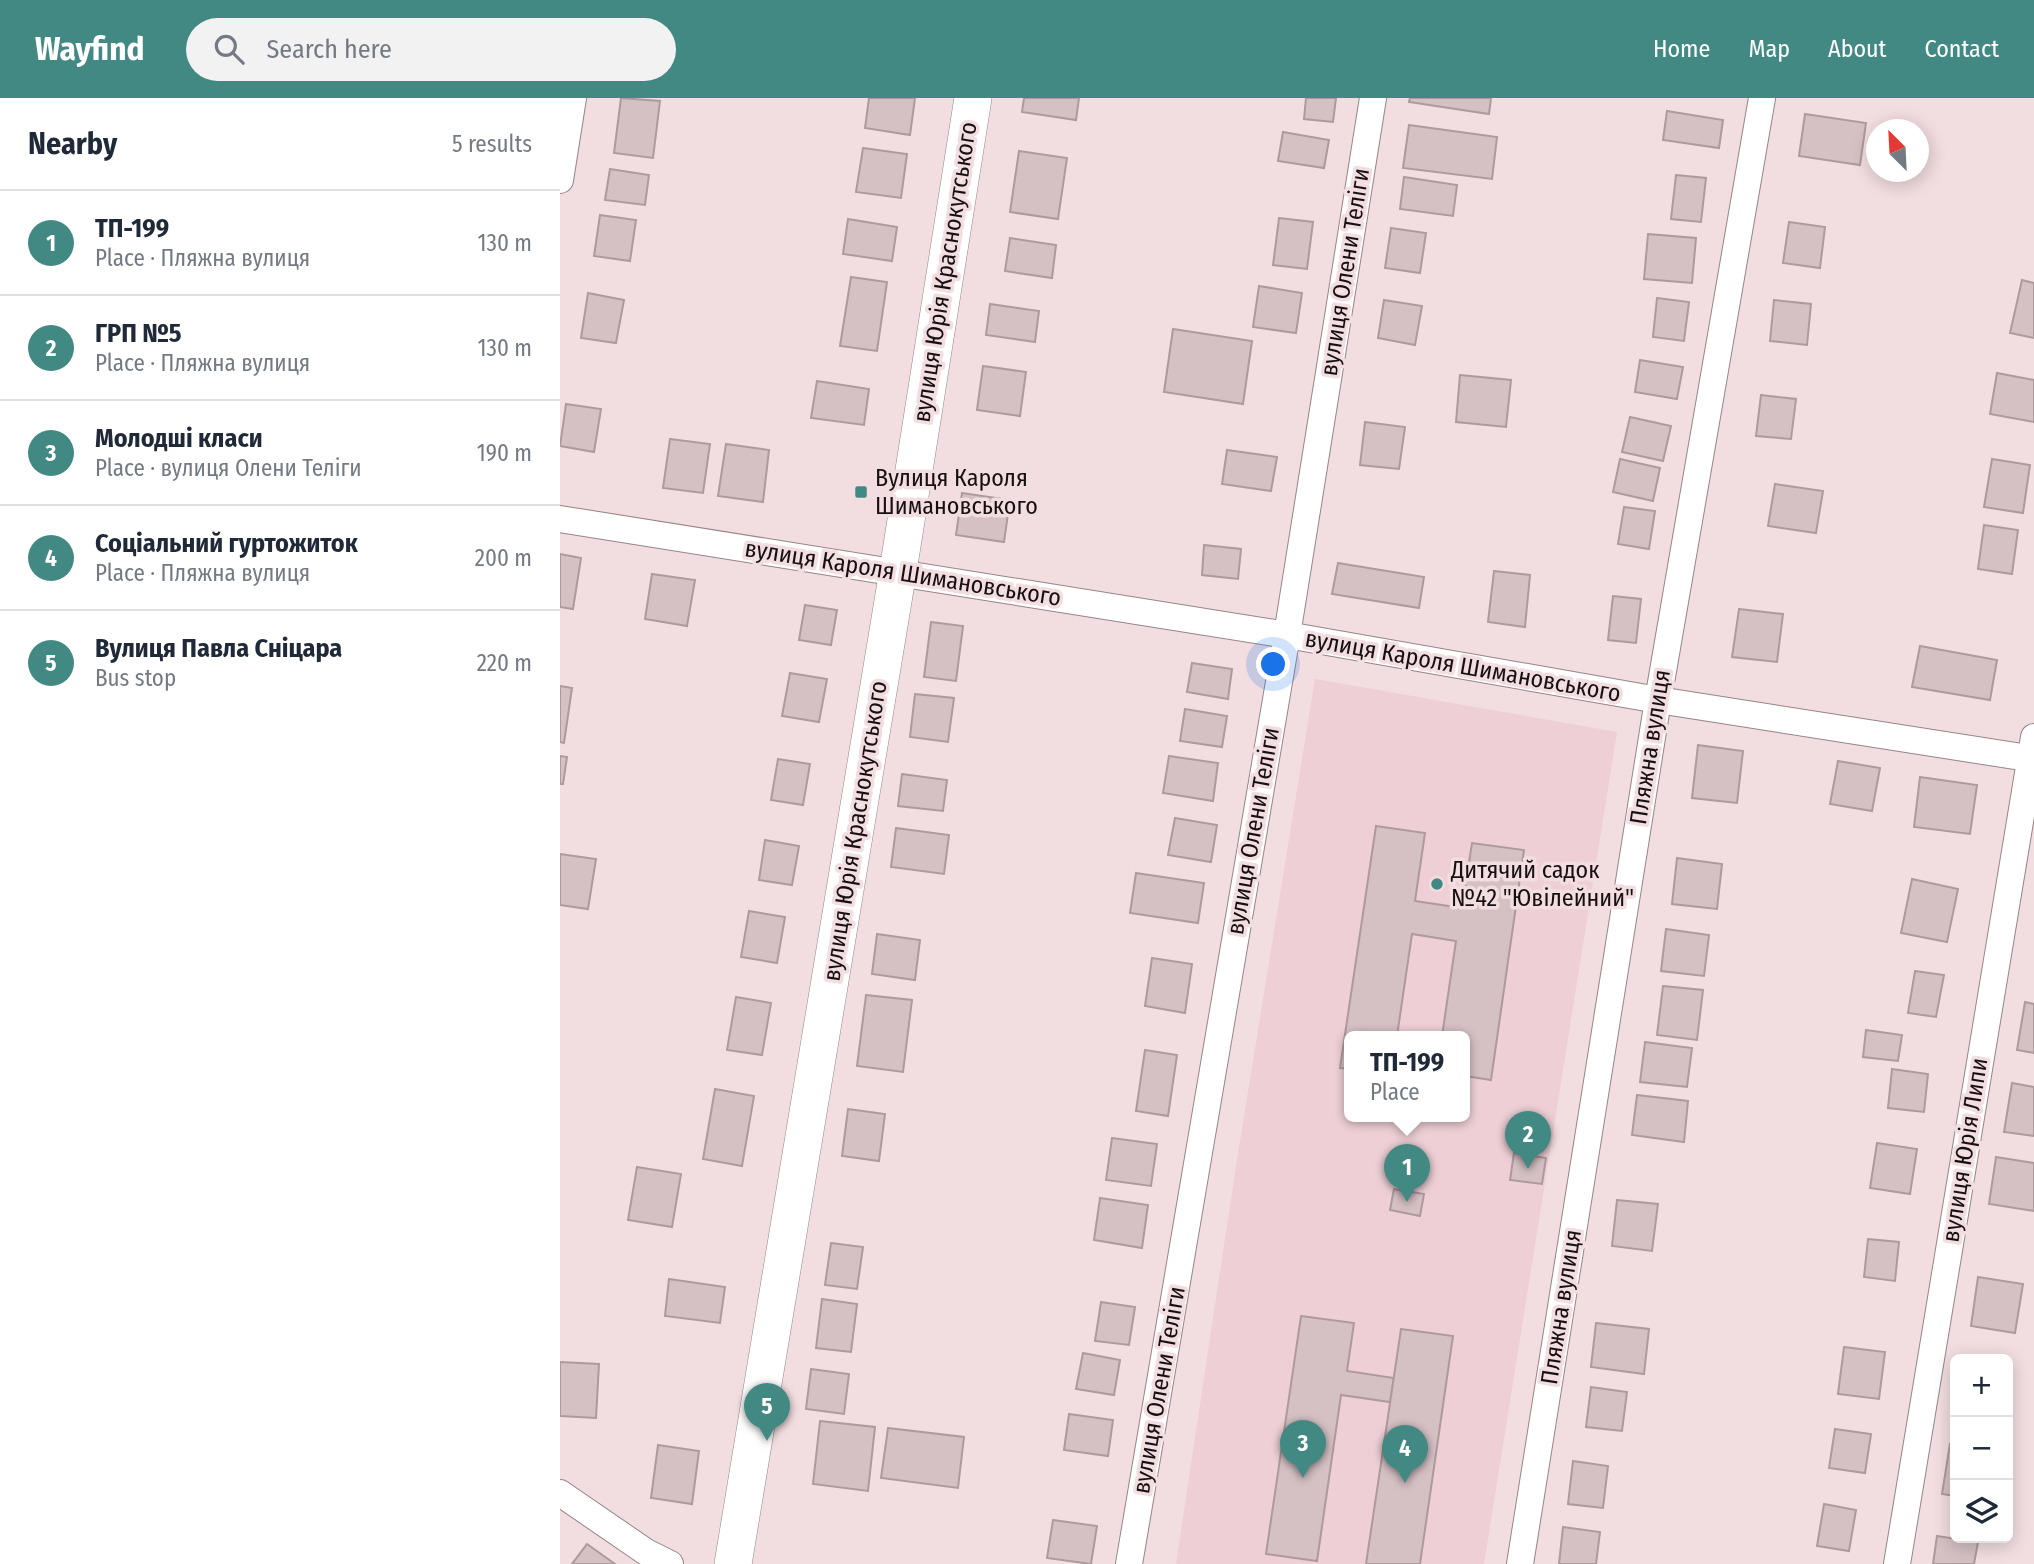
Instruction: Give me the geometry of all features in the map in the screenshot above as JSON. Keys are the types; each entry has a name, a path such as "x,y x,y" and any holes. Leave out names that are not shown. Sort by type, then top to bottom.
{"street":[{"path":"560,180 573,98"},
{"name":"вулиця Юрія Краснокутського","path":"733,1564 898,571 973,98"},
{"name":"вулиця Олени Теліги","path":"1129,1564 1287,635 1373,98"},
{"name":"Пляжна вулиця","path":"1520,1564 1658,700 1762,98"},
{"name":"вулиця Кароля Шимановського","path":"560,519 1287,635 1658,700 2033,751"},
{"name":"вулиця Юрія Липи","path":"1897,1564 2033,751"},
{"path":"560,1493 646,1552 670,1564"}],"shaded area":[{"path":"1315,679 1617,732 1484,1564 1176,1564 1236,1166"}],"building":[{"path":"621,98 660,101 653,158 614,153"},
{"path":"869,98 915,98 910,135 865,128"},
{"path":"1024,98 1079,98 1076,120 1022,112"},
{"path":"1306,98 1336,98 1333,122 1304,119"},
{"path":"1410,98 1491,98 1489,114 1409,102"},
{"path":"1667,111 1723,120 1719,148 1663,140"},
{"path":"1805,114 1866,123 1860,165 1799,156"},
{"path":"1409,125 1497,137 1492,179 1403,168"},
{"path":"1283,132 1329,140 1324,168 1278,161"},
{"path":"863,148 907,154 901,198 856,192"},
{"path":"1019,151 1067,158 1058,219 1010,212"},
{"path":"610,169 649,175 645,205 605,200"},
{"path":"1676,175 1706,178 1701,222 1671,219"},
{"path":"1404,177 1457,185 1453,216 1400,209"},
{"path":"600,215 636,220 630,261 594,256"},
{"path":"1279,218 1313,222 1307,269 1273,265"},
{"path":"848,219 897,227 892,261 843,254"},
{"path":"1789,222 1825,227 1820,268 1783,263"},
{"path":"1391,228 1426,233 1420,273 1385,268"},
{"path":"1648,234 1696,238 1692,283 1644,279"},
{"path":"1010,238 1056,245 1052,278 1005,271"},
{"path":"851,277 887,282 877,351 840,346"},
{"path":"2022,280 2034,283 2034,338 2010,333"},
{"path":"1259,286 1302,293 1296,333 1253,327"},
{"path":"588,293 624,300 616,343 581,338"},
{"path":"1657,298 1689,302 1684,341 1653,337"},
{"path":"1384,300 1422,306 1415,345 1378,338"},
{"path":"1774,300 1811,304 1807,345 1770,341"},
{"path":"990,304 1039,311 1035,342 986,335"},
{"path":"1173,329 1252,341 1243,404 1164,392"},
{"path":"1640,360 1683,367 1677,399 1635,392"},
{"path":"983,366 1026,372 1020,416 977,410"},
{"path":"1997,373 2034,380 2034,422 1990,414"},
{"path":"1460,375 1511,380 1506,427 1456,422"},
{"path":"817,381 869,389 864,425 811,418"},
{"path":"1761,395 1796,399 1791,439 1756,436"},
{"path":"566,404 601,409 594,452 560,446"},
{"path":"1630,417 1671,426 1663,461 1622,452"},
{"path":"1365,422 1405,427 1399,469 1360,465"},
{"path":"670,439 710,444 703,493 663,488"},
{"path":"726,444 769,450 763,502 718,496"},
{"path":"1227,450 1277,457 1271,491 1222,484"},
{"path":"1620,459 1660,468 1653,501 1613,492"},
{"path":"1992,459 2030,465 2023,513 1984,507"},
{"path":"1775,484 1823,491 1816,533 1768,526"},
{"path":"962,493 1010,500 1004,542 956,535"},
{"path":"1624,507 1655,511 1649,549 1618,544"},
{"path":"1984,525 2018,530 2012,574 1978,569"},
{"path":"1204,545 1241,549 1238,579 1202,575"},
{"path":"560,554 581,558 573,609 560,607"},
{"path":"1338,563 1424,577 1419,608 1332,594"},
{"path":"1494,571 1530,575 1525,627 1488,622"},
{"path":"652,574 695,580 687,626 645,619"},
{"path":"1613,596 1641,599 1636,643 1608,640"},
{"path":"805,605 837,610 831,645 799,640"},
{"path":"1739,609 1783,614 1777,662 1732,657"},
{"path":"931,622 963,626 956,681 924,677"},
{"path":"1920,646 1997,660 1990,700 1912,687"},
{"path":"1192,663 1232,669 1228,699 1187,692"},
{"path":"790,673 827,679 819,722 782,716"},
{"path":"560,686 572,688 564,743 560,742"},
{"path":"915,694 954,698 948,742 910,737"},
{"path":"1185,709 1227,716 1222,747 1180,741"},
{"path":"1698,745 1743,751 1737,803 1692,798"},
{"path":"560,756 567,757 563,784 560,784"},
{"path":"1169,756 1218,763 1213,801 1163,793"},
{"path":"778,759 810,764 803,805 771,800"},
{"path":"1838,761 1880,768 1872,811 1830,804"},
{"path":"902,774 947,780 943,811 898,806"},
{"path":"1920,777 1977,785 1970,834 1914,827"},
{"path":"1175,818 1217,825 1211,862 1168,855"},
{"path":"1376,826 1425,833 1415,901 1462,908 1472,843 1524,850 1491,1080 1470,1077 1470,1031 1443,1031 1456,941 1412,934 1398,1031 1346,1031"},
{"path":"896,828 949,835 944,874 891,867"},
{"path":"765,840 799,846 792,885 759,880"},
{"path":"560,854 596,859 588,909 560,905"},
{"path":"1677,858 1722,864 1717,909 1672,904"},
{"path":"1136,873 1204,883 1198,923 1130,913"},
{"path":"1912,879 1958,889 1947,942 1901,933"},
{"path":"749,911 785,917 777,963 741,957"},
{"path":"1666,929 1709,935 1704,976 1661,971"},
{"path":"877,934 920,940 915,980 872,974"},
{"path":"1152,958 1192,964 1185,1013 1145,1006"},
{"path":"1915,971 1944,975 1936,1017 1908,1013"},
{"path":"1663,986 1703,990 1697,1040 1657,1035"},
{"path":"866,995 912,1000 903,1072 857,1066"},
{"path":"736,997 771,1003 762,1055 727,1050"},
{"path":"2025,1002 2034,1004 2034,1053 2017,1050"},
{"path":"1866,1030 1902,1035 1898,1061 1863,1057"},
{"path":"1344,1041 1344,1068 1340,1068"},
{"path":"1645,1042 1692,1048 1687,1087 1640,1082"},
{"path":"1145,1050 1177,1055 1168,1116 1136,1111"},
{"path":"1892,1069 1928,1074 1924,1112 1888,1108"},
{"path":"2012,1083 2034,1087 2034,1136 2004,1132"},
{"path":"715,1089 754,1096 742,1166 703,1159"},
{"path":"1637,1095 1688,1101 1684,1142 1632,1135"},
{"path":"848,1109 885,1114 879,1161 842,1156"},
{"path":"1112,1138 1157,1144 1151,1186 1106,1180"},
{"path":"1877,1143 1917,1149 1910,1194 1870,1188"},
{"path":"1514,1153 1546,1158 1542,1184 1510,1180"},
{"path":"1996,1157 2034,1163 2034,1211 1989,1204"},
{"path":"637,1167 681,1174 672,1227 628,1220"},
{"path":"1394,1189 1424,1194 1420,1216 1390,1210"},
{"path":"1100,1198 1148,1205 1142,1248 1094,1240"},
{"path":"1617,1200 1658,1204 1652,1251 1612,1246"},
{"path":"1868,1239 1899,1242 1895,1281 1864,1277"},
{"path":"831,1243 863,1247 857,1289 825,1285"},
{"path":"1978,1277 2023,1284 2015,1333 1971,1326"},
{"path":"669,1279 725,1287 720,1323 665,1316"},
{"path":"822,1299 857,1304 851,1352 816,1348"},
{"path":"1101,1302 1135,1307 1129,1345 1095,1341"},
{"path":"1301,1316 1354,1323 1347,1371 1394,1378 1390,1402 1341,1395 1317,1561 1266,1554"},
{"path":"1596,1323 1649,1329 1644,1374 1591,1367"},
{"path":"1401,1329 1453,1336 1420,1564 1366,1564"},
{"path":"1844,1347 1885,1352 1879,1399 1838,1394"},
{"path":"1083,1353 1120,1360 1114,1395 1076,1389"},
{"path":"560,1362 599,1364 596,1418 560,1416"},
{"path":"811,1369 849,1374 844,1414 806,1409"},
{"path":"1591,1387 1627,1392 1622,1431 1586,1427"},
{"path":"1069,1414 1113,1420 1108,1456 1064,1450"},
{"path":"820,1421 875,1427 868,1491 813,1484"},
{"path":"888,1428 964,1437 958,1488 881,1478"},
{"path":"1835,1429 1871,1434 1865,1473 1829,1468"},
{"path":"1950,1444 1950,1495 1942,1494"},
{"path":"658,1445 699,1451 692,1504 651,1498"},
{"path":"1573,1461 1608,1466 1603,1508 1568,1504"},
{"path":"1824,1504 1856,1510 1849,1551 1817,1546"},
{"path":"1053,1520 1097,1526 1091,1564 1047,1558"},
{"path":"1563,1527 1600,1532 1596,1564 1559,1564"},
{"path":"1937,1536 1950,1538 1950,1543 1978,1543 1974,1564 1933,1564"},
{"path":"587,1544 615,1564 572,1564"}],"place":[{"name":"Вулиця Кароля Шимановського","path":"861,492"},
{"name":"Дитячий садок №42 \"Ювілейний\"","path":"1437,884"},
{"name":"ГРП №5","path":"1528,1169"},
{"name":"ТП-199","path":"1407,1202"},
{"name":"Вулиця Павла Сніцара","path":"767,1441"},
{"name":"Молодші класи","path":"1303,1478"},
{"name":"Соціальний гуртожиток","path":"1405,1483"}]}
